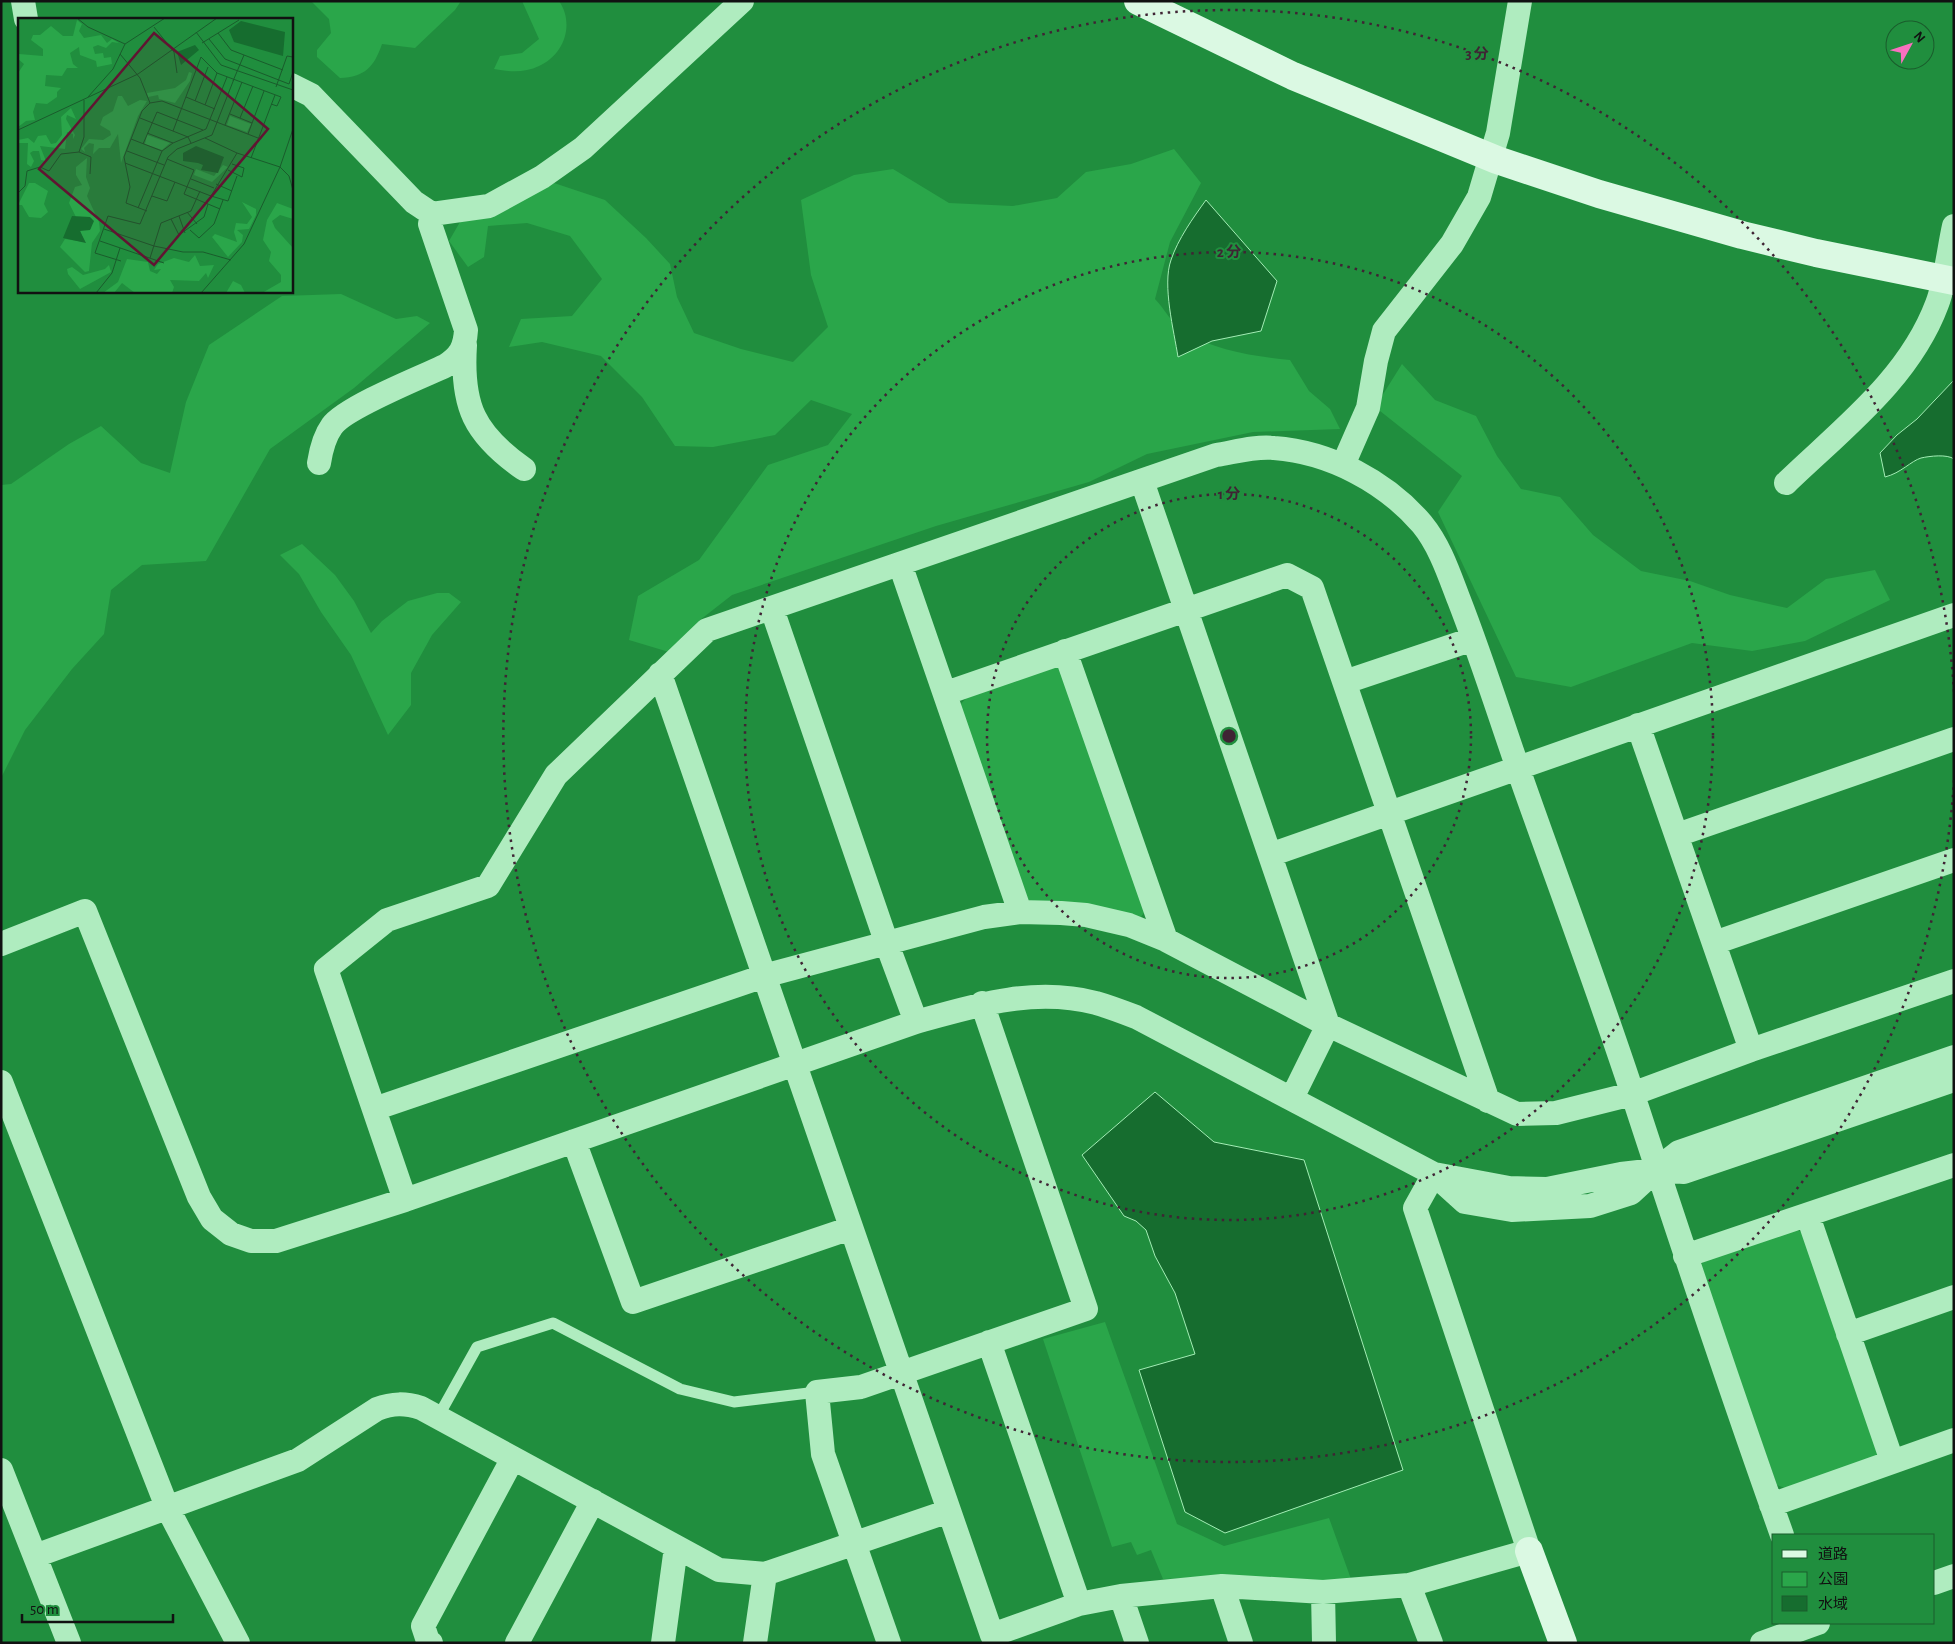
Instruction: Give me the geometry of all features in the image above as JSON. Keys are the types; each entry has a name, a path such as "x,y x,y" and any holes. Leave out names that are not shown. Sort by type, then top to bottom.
{"street":[{"path":"23,1 26,18"},
{"path":"292,85 311,95 414,202 432,214 489,206 556,167 583,148 742,1"},
{"path":"1138,1 1293,76 1491,158 1599,194 1742,235 1816,253 1948,280"},
{"path":"1342,465 1368,408 1376,361 1384,331 1452,244 1480,197 1498,133 1520,1"},
{"path":"432,214 430,224 466,330 464,370 476,424 490,443 524,469"},
{"path":"1786,483 1895,378 1923,334 1948,280 1954,226"},
{"path":"319,463 321,448 332,426 346,413 445,366 458,358 465,345"},
{"path":"405,1200 326,969 388,920 488,886 556,775 707,630 1216,455 1250,449 1275,448 1342,465 1364,475 1404,505 1424,527 1440,551 1473,639 1632,1094 1685,1256 1782,1534"},
{"path":"1142,481 1184,609 1328,1025 1292,1098"},
{"path":"900,564 1020,912"},
{"path":"946,693 1184,609 1287,575 1312,588 1488,1101"},
{"path":"772,608 887,944 916,1022"},
{"path":"1270,855 1954,615"},
{"path":"1345,682 1473,639"},
{"path":"1065,651 1166,940"},
{"path":"660,674 993,1639 1079,1604 1121,1596 1222,1586 1323,1592 1409,1585 1529,1551"},
{"path":"1638,725 1751,1050"},
{"path":"1677,835 1954,739"},
{"path":"1714,943 1954,860"},
{"path":"1,944 85,911 199,1197 212,1219 231,1234 251,1241 276,1241 405,1200 916,1022 982,1003 1016,997 1058,997 1096,1003 1136,1017 1434,1174 1465,1202 1512,1210 1590,1206 1631,1193 1679,1152 1954,1057"},
{"path":"374,1109 764,976 984,917 1020,912 1086,915 1129,925 1166,940 1328,1025 1517,1114 1556,1113 1632,1094 1751,1050 1954,981"},
{"path":"889,1643 823,1454 817,1392 861,1387 1086,1309 982,1003"},
{"path":"1656,1170 1684,1172 1954,1080"},
{"path":"1,1082 167,1507 238,1643"},
{"path":"574,1140 633,1302 851,1228"},
{"path":"1685,1256 1808,1216 1954,1165"},
{"path":"1434,1174 1415,1208 1529,1551 1563,1643"},
{"path":"1808,1216 1892,1461"},
{"path":"1848,1334 1954,1297"},
{"path":"990,1342 1079,1604"},
{"path":"35,1556 298,1460 377,1409 390,1404 405,1403 421,1408 438,1417 719,1570 765,1574 949,1511"},
{"path":"1771,1505 1954,1440"},
{"path":"431,1643 428,1641 422,1626 513,1458"},
{"path":"1,1470 69,1643"},
{"path":"517,1643 593,1501"},
{"path":"663,1643 676,1547"},
{"path":"755,1643 765,1574"},
{"path":"1935,1583 1954,1576"},
{"path":"1409,1585 1431,1643"},
{"path":"1222,1586 1242,1643"},
{"path":"1323,1592 1324,1643"},
{"path":"1121,1596 1136,1643"},
{"path":"1762,1643 1812,1624"}],"lane":[{"path":"438,1417 477,1347 554,1323 680,1389 734,1402 817,1392"}],"green space":[{"path":"311,1 461,1 455,10 415,48 382,44 372,65 356,76 340,78 317,57 317,50 331,33 329,19"},
{"path":"522,1 559,1 566,19 566,29 561,47 548,61 528,70 505,71 494,69 500,56 522,53 539,39"},
{"path":"1174,149 1201,183 1170,242 1155,299 1179,328 1195,338 1235,352 1290,360 1309,391 1330,409 1340,429 1253,432 1147,454 1089,482 936,526 732,595 700,620 669,652 629,640 638,596 699,560 768,465 828,445 852,414 811,400 775,435 713,447 675,446 642,397 601,356 542,342 509,347 521,319 572,316 602,279 570,236 527,223 488,226 484,257 468,267 449,241 464,215 505,203 554,183 605,200 646,238 670,264 677,297 694,333 741,349 793,362 828,327 811,275 801,200 854,175 893,169 949,203 1013,206 1057,198 1086,172 1131,164"},
{"path":"341,294 396,319 417,316 430,323 354,388 270,449 206,561 142,565 111,590 104,634 72,669 25,730 1,778 1,485 11,484 69,444 101,426 141,463 170,473 186,402 209,345 282,296"},
{"path":"1402,364 1435,400 1476,416 1497,456 1521,489 1560,497 1593,535 1641,571 1690,581 1730,595 1787,608 1826,579 1875,570 1890,600 1805,641 1752,651 1692,643 1571,687 1516,677 1438,512 1462,476 1375,407"},
{"path":"302,544 335,575 354,601 371,633 382,621 408,601 437,593 449,593 461,602 432,635 411,673 411,705 388,735 351,655 321,612 299,574 280,555"},
{"path":"1055,666 1061,668 1146,910 1141,917 1028,900 960,705 969,695"},
{"path":"1795,1229 1803,1233 1878,1448 1876,1459 1785,1488 1777,1485 1699,1266 1706,1260"},
{"path":"1105,1322 1177,1524 1224,1546 1329,1518 1351,1579 1293,1582 1248,1576 1163,1579 1151,1550 1137,1555 1131,1542 1112,1547 1043,1339"}],"water":[{"path":"1206,200 1277,281 1261,331 1212,341 1178,357 1168,295 1169,270 1174,252 1191,221"},
{"path":"1954,380 1954,459 1943,456 1921,458 1896,473 1885,477 1880,453 1897,435 1917,419"},
{"path":"1155,1092 1214,1142 1304,1160 1403,1470 1225,1533 1185,1512 1139,1370 1195,1354 1175,1293 1155,1256 1146,1230 1136,1221 1124,1216 1082,1155"}]}
